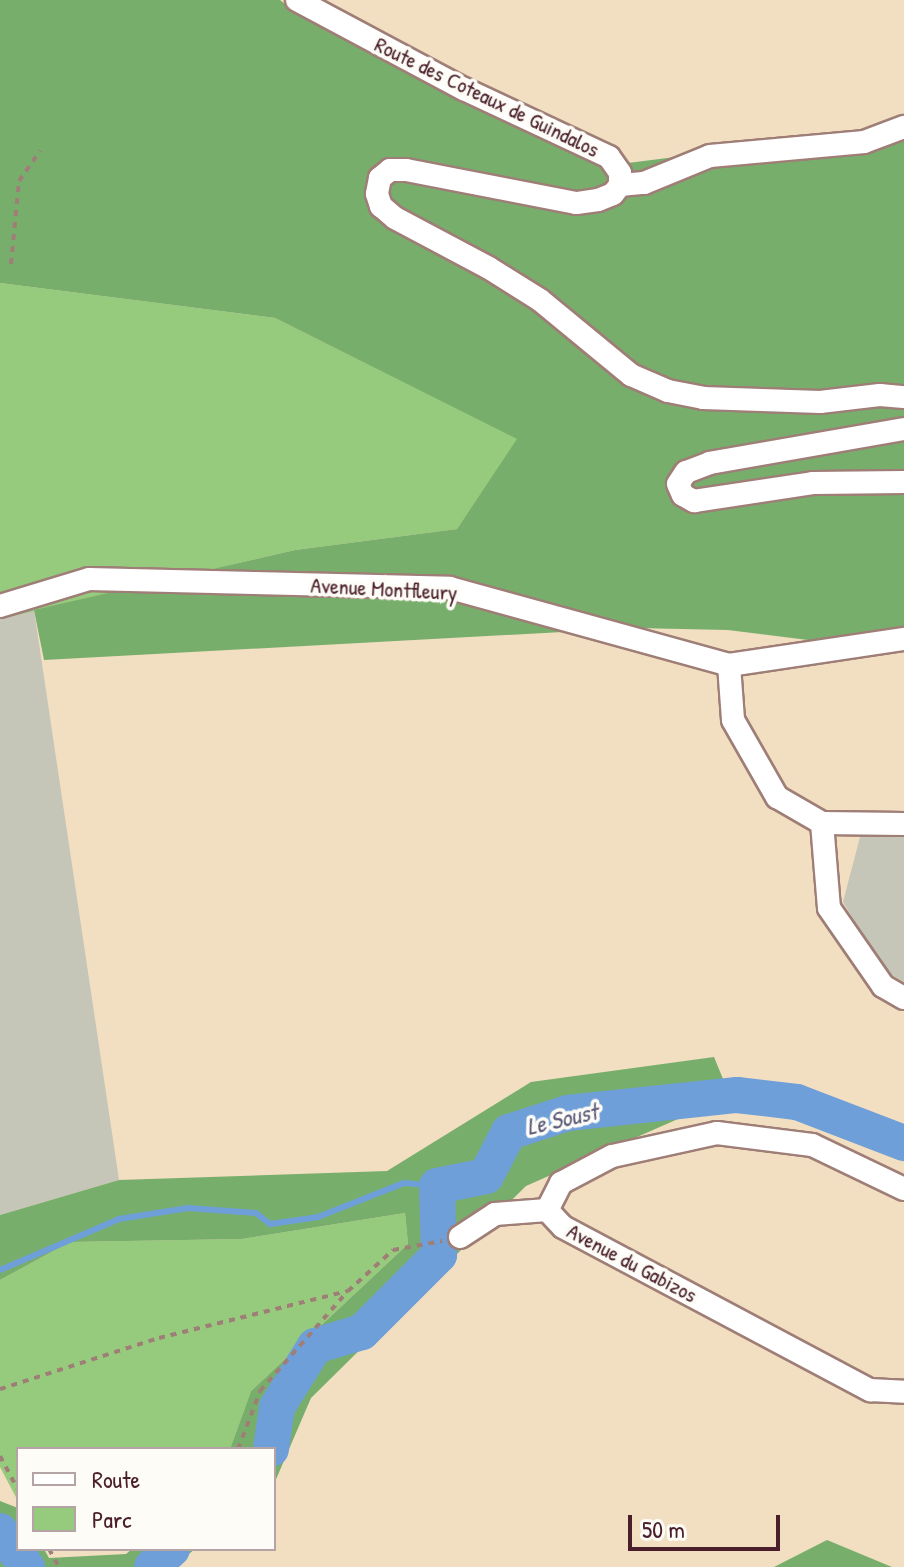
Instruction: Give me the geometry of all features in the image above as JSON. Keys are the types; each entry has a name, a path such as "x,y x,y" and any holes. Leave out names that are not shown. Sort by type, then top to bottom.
{"street":[{"name":"Route des Coteaux de Guindalos","path":"297,0 464,89 609,157 620,173 620,185"},
{"path":"904,127 864,142 710,156 644,183 620,185 613,194 576,203 390,170 380,178 377,194 381,206 395,218 540,300 631,375 668,391 703,398 820,402 880,395 904,397"},
{"path":"904,429 710,463 686,472 678,484 683,495 694,501 813,483 904,482"},
{"name":"Avenue Montfleury","path":"0,606 89,579 450,588 729,665 904,639"},
{"path":"729,665 733,720 777,797 822,823 904,824"},
{"path":"822,823 829,908 883,986 904,998"},
{"name":"Avenue du Gabizos","path":"904,1189 812,1145 717,1133 612,1156 561,1183 547,1210 563,1227 870,1390 904,1392"},
{"path":"460,1237 495,1214 547,1210"}],"path":[{"path":"11,264 19,181 40,151"},
{"path":"239,1447 260,1391 348,1291 393,1250 460,1237"},
{"path":"0,1389 159,1338 348,1291"},
{"path":"0,1456 16,1486"}],"shaded area":[{"path":"34,610 119,1180 0,1215 0,619"},
{"path":"860,837 904,837 904,982 885,971 843,902"}],"green space":[{"path":"0,0 280,0 294,11 620,164 904,128 904,641 864,647 728,630 635,628 44,660 34,610 295,550 457,529 517,439 275,318 0,283"},
{"path":"0,283 275,318 518,439 457,529 295,550 0,619"},
{"path":"714,1057 730,1096 526,1186 311,1398 276,1479 276,1447 231,1447 251,1391 408,1244 405,1213 242,1239 70,1242 0,1280 0,1215 119,1180 387,1171 531,1082"},
{"path":"405,1213 408,1244 251,1391 231,1447 16,1447 16,1497 0,1467 0,1280 70,1242 242,1239"},
{"path":"0,1501 16,1507 16,1551 45,1551 49,1558 126,1554 130,1551 193,1551 173,1567 0,1567"},
{"path":"827,1540 892,1567 774,1567"}],"waterway":[{"name":"Le Soust","path":"271,1447 277,1407 315,1346 362,1332 439,1255 437,1186 486,1176 509,1132 568,1113 737,1095 797,1102 904,1143"},
{"path":"0,1270 119,1219 188,1208 256,1213 270,1224 318,1217 404,1183 437,1186"},
{"name":"Le Soust","path":"0,1531 27,1567"},
{"name":"Le Soust","path":"152,1567 170,1551"}]}
